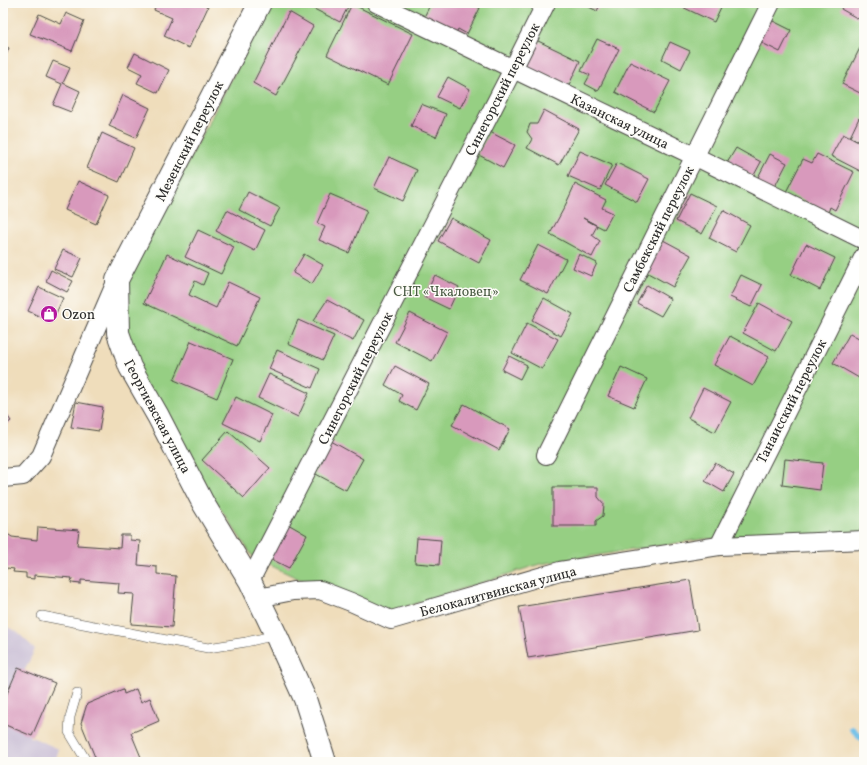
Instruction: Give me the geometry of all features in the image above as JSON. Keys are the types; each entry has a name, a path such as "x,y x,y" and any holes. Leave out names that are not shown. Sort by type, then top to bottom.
{"street":[{"name":"Мезенский переулок","path":"117,280 260,3"},
{"name":"Казанская улица","path":"376,3 694,156 864,240"},
{"name":"Синегорский переулок","path":"254,590 546,3"},
{"name":"Самбекский переулок","path":"546,455 771,3"},
{"name":"Танаисский переулок","path":"719,546 864,256"},
{"path":"3,478 23,476 41,456 117,280"},
{"name":"Георгиевская улица","path":"117,280 118,333 130,367 158,416 203,503 254,590 305,698 325,762"},
{"name":"Белокалитвинская улица","path":"254,590 320,590 352,602 390,620 560,571 719,546 864,540"}],"lane":[{"path":"42,616 208,648 246,642 276,635"},
{"path":"77,693 70,717 69,732 87,762"}],"shaded area":[{"path":"3,625 16,631 35,649 9,703 36,719 29,736 59,749 55,762 3,762"}],"green space":[{"name":"СНТ «Чкаловец»","path":"271,3 864,3 864,537 703,539 540,564 377,616 253,557 126,367 120,325 130,274"}],"building":[{"path":"157,3 200,3 208,7 189,48 164,36 172,18 154,10"},
{"path":"302,3 350,3 340,22"},
{"path":"431,3 471,3 480,8 467,34 458,29 456,33 424,17"},
{"path":"581,3 601,3 597,11"},
{"path":"674,3 723,3 714,22"},
{"path":"844,3 864,3 864,17 862,21 841,9"},
{"path":"352,4 413,34 388,85 327,55"},
{"path":"289,12 313,26 276,96 253,83"},
{"path":"66,13 84,21 72,51 30,34 39,14 61,24"},
{"path":"767,18 791,30 780,52 756,40"},
{"path":"597,39 619,49 598,91 585,84 590,75 581,71"},
{"path":"536,40 580,61 568,87 523,66"},
{"path":"670,42 690,51 681,69 662,59"},
{"path":"3,45 9,48 3,62"},
{"path":"860,48 864,50 864,95 842,84"},
{"path":"135,53 169,70 158,93 137,83 142,74 128,67"},
{"path":"53,61 70,68 63,83 80,91 71,112 53,105 62,84 46,77"},
{"path":"630,62 670,81 654,112 615,92"},
{"path":"448,77 470,89 460,108 437,97"},
{"path":"123,95 150,108 136,138 109,126"},
{"path":"421,104 446,114 436,137 411,126"},
{"path":"544,110 579,129 559,165 527,148 532,139 527,132 530,124 537,124"},
{"path":"859,118 864,121 864,144 850,137"},
{"path":"490,132 515,145 503,168 477,154"},
{"path":"102,133 134,148 119,182 87,168"},
{"path":"843,134 864,145 864,173 831,156"},
{"path":"736,148 761,162 753,177 727,163"},
{"path":"580,151 612,165 600,190 568,176"},
{"path":"770,154 787,163 772,192 755,183"},
{"path":"817,154 854,172 835,210 830,207 828,213 786,192 803,159 812,163"},
{"path":"389,157 417,170 403,201 374,188"},
{"path":"617,163 649,179 637,202 605,185"},
{"path":"78,181 109,195 96,224 65,210"},
{"path":"575,184 606,200 602,208 613,213 604,229 583,218 597,226 592,235 600,241 592,257 550,234"},
{"path":"248,192 280,208 270,226 239,210"},
{"path":"690,193 717,206 702,234 676,221"},
{"path":"330,194 367,210 349,253 319,240 325,227 317,223"},
{"path":"227,210 265,230 255,251 216,231"},
{"path":"723,210 750,225 736,252 709,238"},
{"path":"451,218 491,240 479,263 438,241"},
{"path":"198,230 234,247 221,274 185,257"},
{"path":"663,240 691,255 673,287 646,272"},
{"path":"806,244 835,258 820,290 791,275"},
{"path":"538,245 566,259 548,294 520,280"},
{"path":"63,250 82,258 73,277 54,269"},
{"path":"167,254 208,273 203,285 195,281 189,295 216,308 228,282 260,297 237,346 144,303"},
{"path":"304,254 323,265 312,284 293,273"},
{"path":"579,254 597,263 591,276 573,268"},
{"path":"51,270 73,281 67,292 46,281"},
{"path":"435,275 459,287 449,309 424,297"},
{"path":"741,275 762,285 751,307 730,297"},
{"path":"647,285 671,299 661,316 637,303"},
{"path":"39,287 63,298 52,322 28,311"},
{"path":"544,298 573,314 561,336 532,320"},
{"path":"327,300 364,320 353,341 313,321"},
{"path":"759,303 792,321 776,351 743,333"},
{"path":"410,313 447,332 432,361 395,342"},
{"path":"298,320 334,336 323,360 288,344"},
{"path":"527,323 558,339 542,369 512,353"},
{"path":"850,333 864,341 864,369 859,378 833,363"},
{"path":"730,336 769,357 753,386 714,365"},
{"path":"191,341 233,359 217,398 174,380"},
{"path":"277,350 320,369 312,388 269,369"},
{"path":"509,356 527,365 520,379 502,370"},
{"path":"395,366 429,384 416,410 399,401 402,395 385,385"},
{"path":"621,367 647,379 634,407 608,396"},
{"path":"269,374 309,393 298,417 258,398"},
{"path":"703,388 731,402 715,432 688,418"},
{"path":"236,397 272,415 260,441 223,423"},
{"path":"76,402 103,407 99,431 71,427"},
{"path":"464,404 510,429 499,450 452,425"},
{"path":"3,410 11,421 3,427"},
{"path":"228,431 270,468 244,498 202,460"},
{"path":"331,441 363,459 346,490 314,473"},
{"path":"785,459 823,463 820,490 782,485"},
{"path":"715,463 734,474 724,492 705,481"},
{"path":"553,487 598,487 598,497 604,504 603,516 596,521 596,526 553,526"},
{"path":"288,524 307,535 289,568 269,558"},
{"path":"38,527 79,530 77,545 120,548 121,535 130,535 130,540 140,541 138,565 157,567 157,574 176,576 172,627 131,624 134,594 118,593 119,583 81,580 81,584 71,583 72,578 34,575 34,579 26,578 26,573 13,572 14,569 7,568 3,574 3,531 12,537 37,540"},
{"path":"417,538 441,540 439,565 415,563"},
{"path":"690,580 698,630 528,658 519,607"},
{"path":"18,668 55,683 32,736 3,724 3,703"},
{"path":"123,689 124,694 136,689 141,702 150,698 159,721 131,733 143,762 97,762 81,723 87,704"}],"waterway":[{"path":"852,729 864,740"}],"place":[{"name":"Ozon","path":"49,314"}]}
